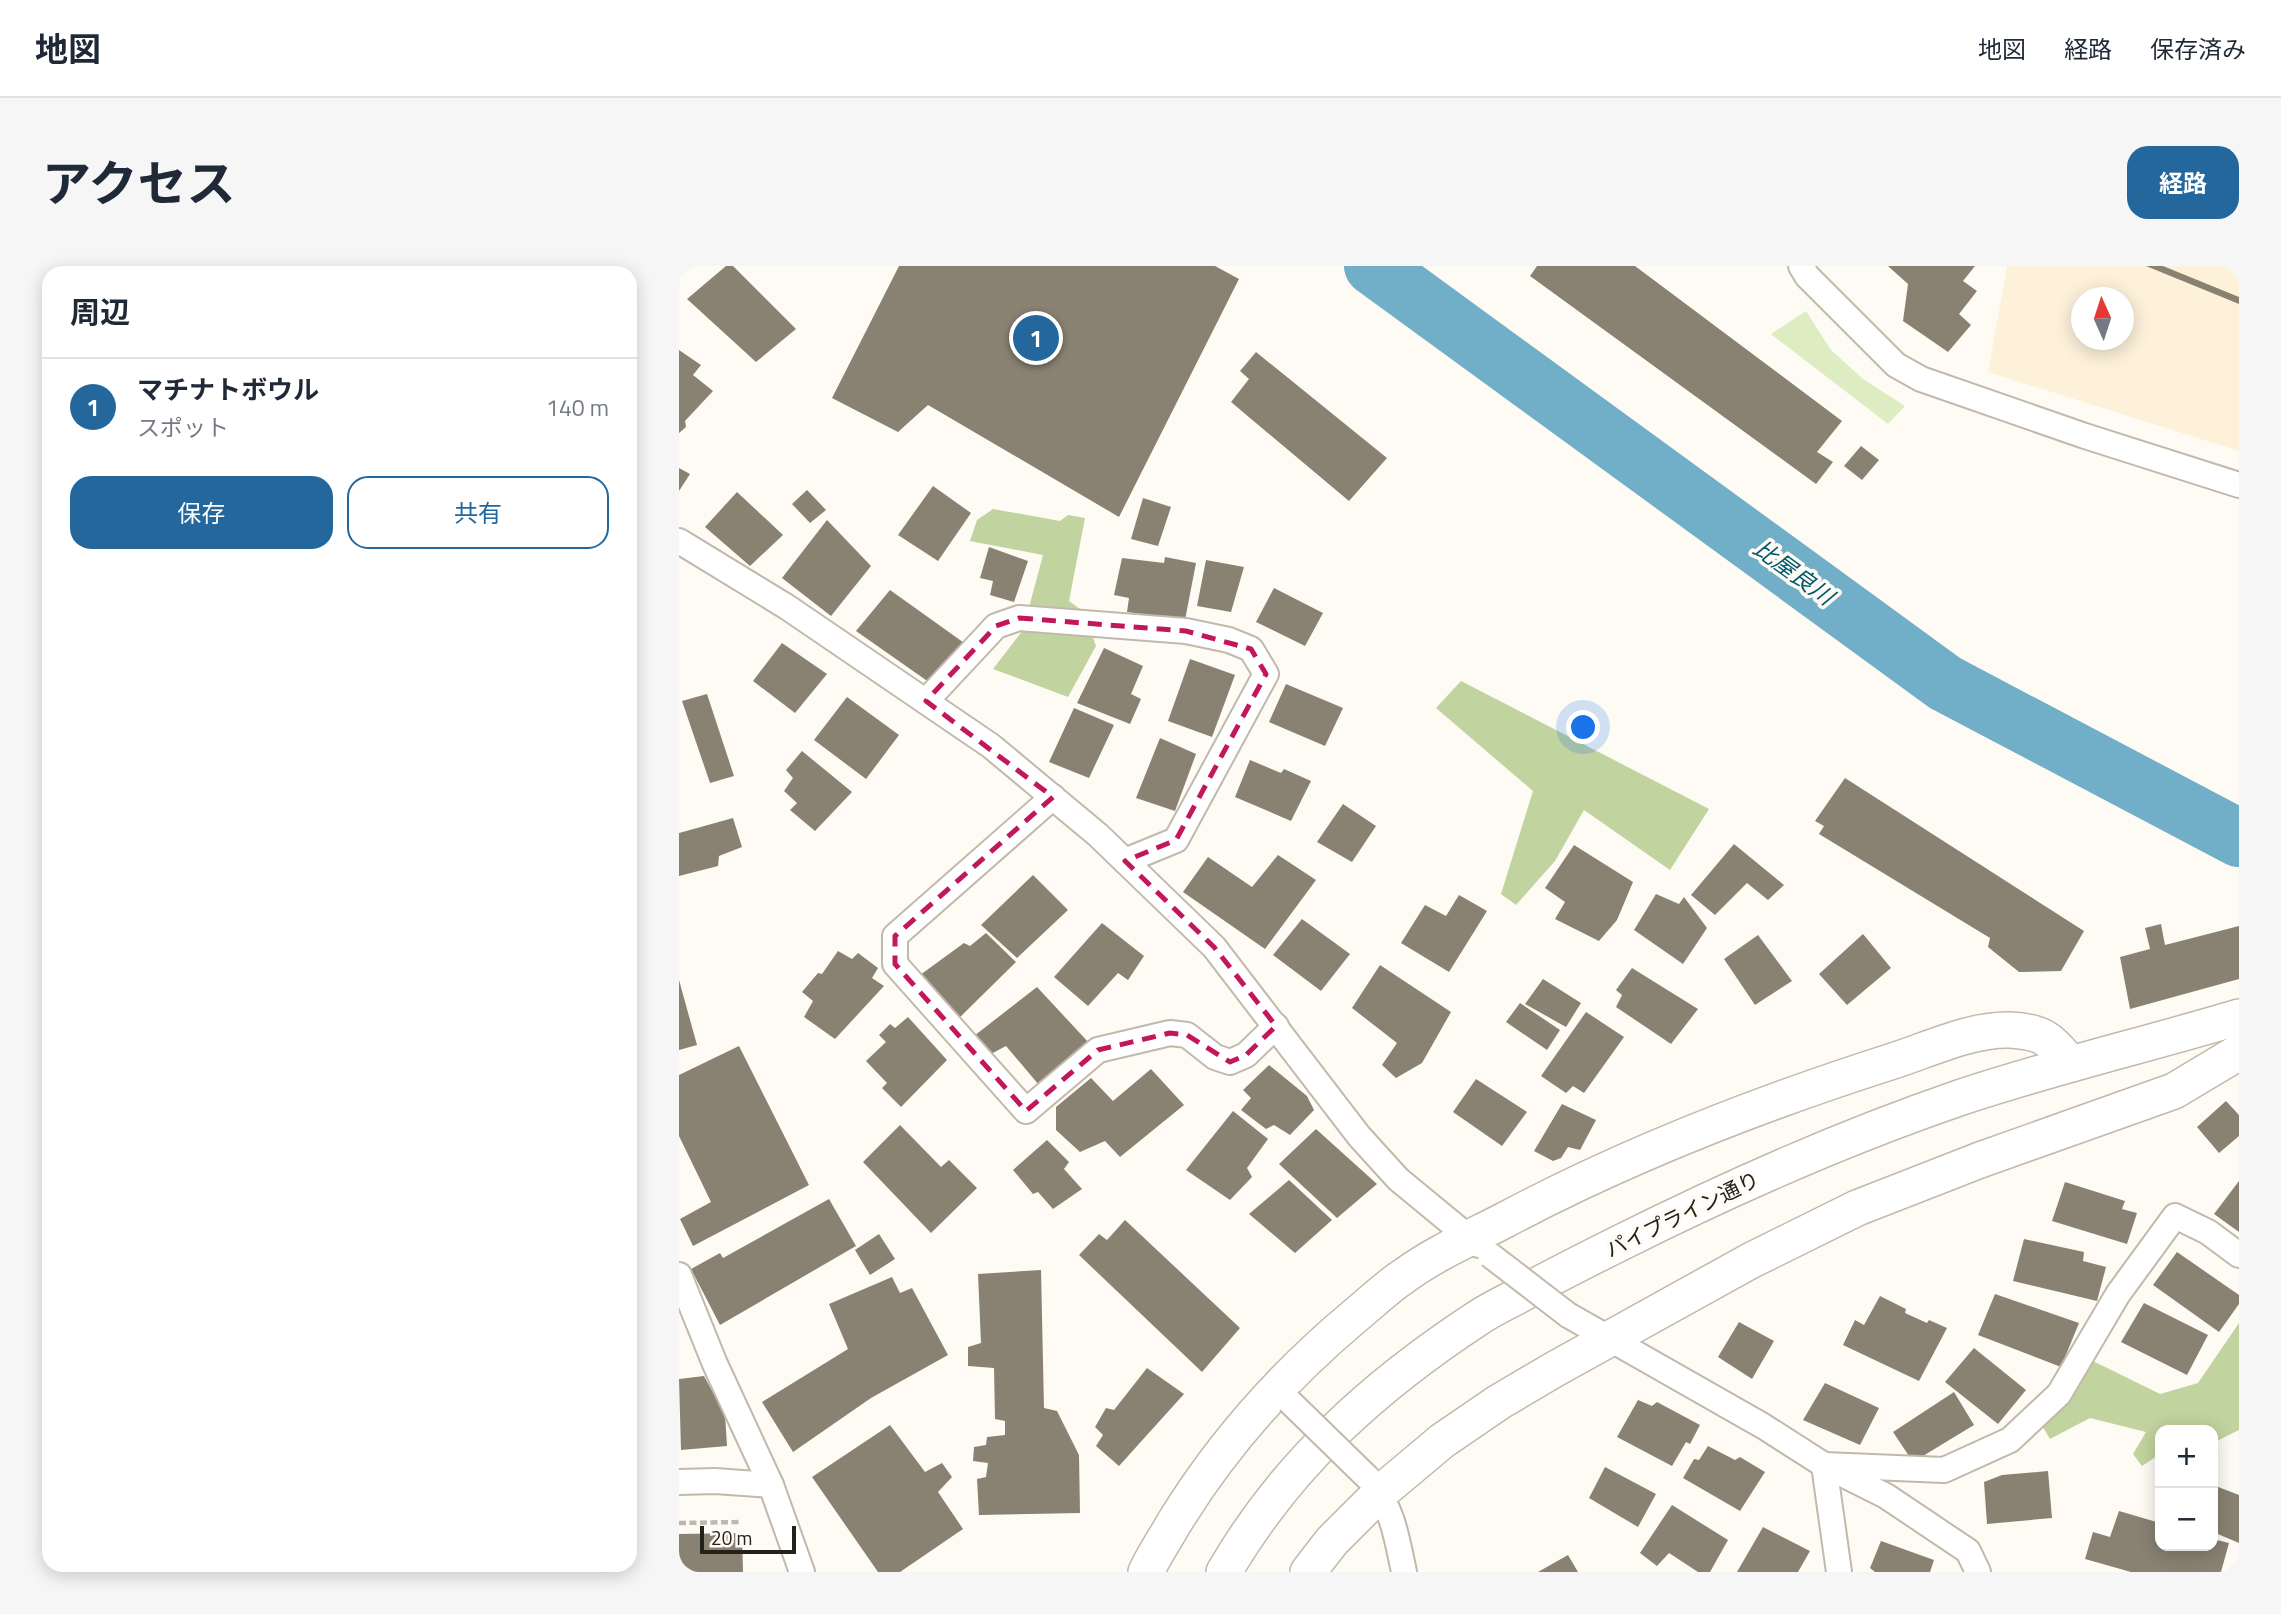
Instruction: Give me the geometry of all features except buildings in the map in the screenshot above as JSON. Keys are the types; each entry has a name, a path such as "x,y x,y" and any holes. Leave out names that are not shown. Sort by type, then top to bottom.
{"main road":[{"name":"パイプライン通り","path":"1224,1572 1274,1495 1318,1445 1395,1377 1480,1317 1703,1201 1812,1153 1959,1098 2239,1017"},
{"path":"1146,1572 1197,1485 1255,1410 1282,1395 1334,1334 1405,1275 1480,1247 1570,1185 1714,1125 1845,1076 1979,1033 2008,1030 2034,1033 2048,1038 2071,1064"},
{"path":"1307,1572 1374,1486 1499,1402 1609,1339 1750,1261 1857,1208 1980,1160 2174,1091 2239,1052"}],"street":[{"path":"1801,266 1807,276 1896,365 1921,379 2085,436 2239,485"},
{"path":"679,541 787,607 926,701 991,746 1053,797 1125,861 1214,947 1359,1136 1390,1170 1480,1247 1568,1315 1763,1426 1825,1465 1886,1496 1968,1551 1977,1572"},
{"path":"926,701 996,626 1019,618 1186,631 1229,640 1251,649 1266,674 1176,840 1125,861"},
{"path":"1053,797 895,936 895,964 1026,1111 1098,1050 1170,1033 1187,1035 1215,1057 1230,1062 1246,1055 1276,1026"},
{"path":"1825,1465 1944,1470 2010,1440 2059,1394 2118,1294 2175,1216 2209,1233 2239,1255"},
{"path":"679,1275 715,1364 771,1485 802,1572"},
{"path":"1282,1395 1374,1486 1392,1515 1404,1572"},
{"path":"1825,1465 1839,1572"},
{"path":"679,1482 715,1481 771,1485"}],"path":[{"path":"679,1523 739,1522"}],"highlighted area":[{"path":"1019,618 1186,631 1251,649 1266,674 1176,840 1125,861 1214,947 1276,1026 1246,1055 1230,1062 1187,1035 1170,1033 1098,1050 1026,1111 895,964 895,936 1053,797 926,701 996,626"}],"shaded area":[{"path":"2007,266 2239,266 2239,451 1988,372"}],"green space":[{"path":"1806,311 1831,350 1863,379 1905,406 1888,424 1771,334"},
{"path":"993,509 1060,521 1068,515 1085,518 1069,601 1084,612 1096,646 1068,697 993,669 1023,630 1043,555 970,541 977,520"},
{"path":"1461,681 1709,809 1670,870 1584,810 1555,861 1516,905 1501,894 1533,791 1436,708"},
{"path":"2239,1323 2239,1430 2218,1440 2218,1425 2155,1425 2155,1457 2142,1466 2133,1454 2146,1432 2090,1418 2050,1439 2043,1427 2093,1361 2160,1394 2198,1383"}],"waterway":[{"name":"比屋良川","path":"1373,266 1945,683 2239,838"}],"place":[{"name":"マチナトボウル","path":"1036,338"}]}
